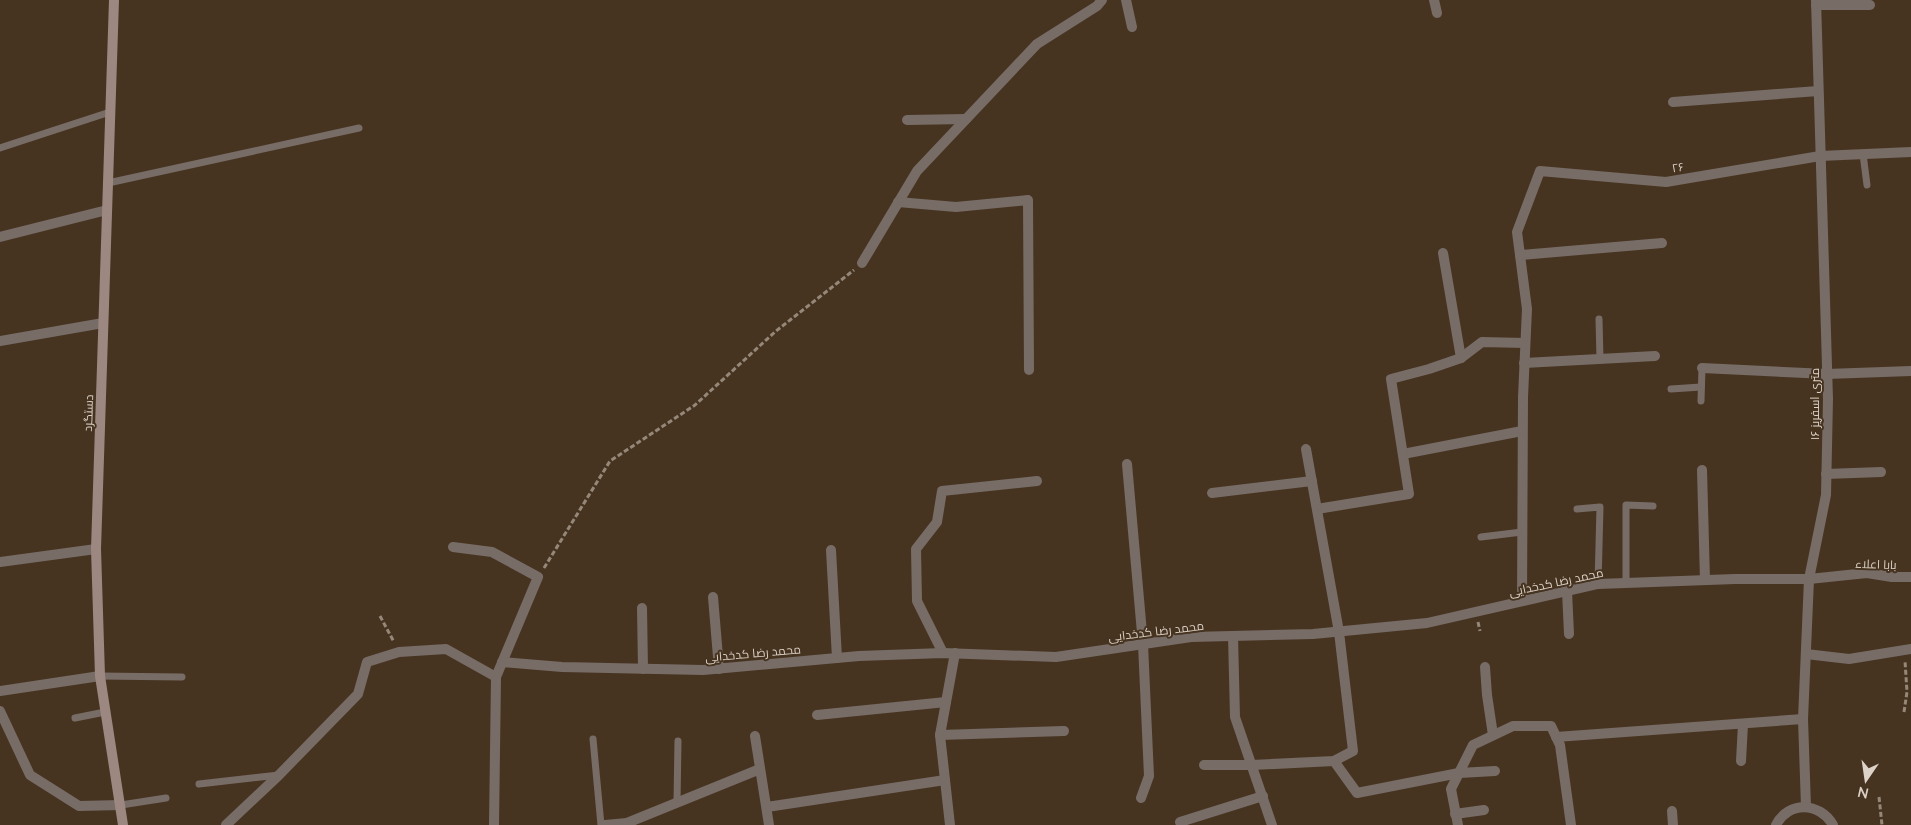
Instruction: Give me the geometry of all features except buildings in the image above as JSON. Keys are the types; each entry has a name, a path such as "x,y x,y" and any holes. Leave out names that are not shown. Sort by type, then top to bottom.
{"main road":[{"name":"دستگرد","path":"114,0 96,549 100,676 121,805 122,825"}],"street":[{"path":"862,263 917,171 1037,44 1097,6 1102,0"},
{"path":"1126,0 1132,27"},
{"path":"1434,0 1437,13"},
{"path":"1816,3 1870,6"},
{"name":"۱۶ متری اسفریز","path":"1806,807 1803,719 1809,579 1826,495 1827,374 1816,3"},
{"path":"1673,102 1818,91"},
{"path":"906,120 966,119"},
{"name":"۲۶","path":"1520,255 1516,232 1540,171 1666,182 1820,156 1911,152"},
{"path":"898,202 956,207 1028,200 1029,370"},
{"path":"0,237 107,210"},
{"path":"1522,601 1522,431 1527,309 1520,255 1662,243"},
{"path":"1444,253 1461,358"},
{"path":"0,341 103,322"},
{"path":"1317,509 1409,494 1391,378 1428,369 1461,358 1482,342 1525,343"},
{"path":"1524,363 1655,356"},
{"path":"1702,368 1827,374 1911,371"},
{"path":"1403,454 1522,431"},
{"path":"1204,764 1252,765 1334,761 1352,751 1339,632 1306,450"},
{"path":"1127,464 1143,644 1149,776 1141,798"},
{"path":"1702,470 1705,580"},
{"path":"1826,474 1881,472"},
{"path":"942,653 916,601 916,549 936,522 942,491 1037,481"},
{"path":"1212,494 1312,481"},
{"path":"453,548 492,552 538,577 496,677 494,825"},
{"path":"0,562 96,549"},
{"path":"831,550 837,658"},
{"name":"بابا اعلاء","path":"1809,579 1867,573 1892,578 1911,577"},
{"name":"محمد رضا کدخدایی","path":"502,662 562,667 703,670 837,658 942,653 1056,657 1191,637 1313,634 1427,623 1598,584 1809,579"},
{"path":"1567,591 1569,634"},
{"path":"713,597 719,669"},
{"path":"642,608 643,669"},
{"path":"1233,636 1235,716 1272,825"},
{"path":"226,825 279,775 358,694 367,662 399,652 446,649 496,677"},
{"path":"1806,654 1849,659 1908,650"},
{"path":"950,825 940,735 955,653"},
{"path":"1485,667 1486,695 1493,735"},
{"path":"0,692 100,676"},
{"path":"817,715 946,702"},
{"path":"0,710 30,775 79,806 121,805"},
{"path":"1556,737 1803,719"},
{"path":"1741,761 1743,724"},
{"path":"1458,825 1451,789 1473,744 1513,726 1550,726 1560,745 1571,825"},
{"path":"940,735 1064,731"},
{"path":"755,736 769,825"},
{"path":"1334,761 1357,793 1459,773 1495,771"},
{"path":"605,825 627,824 760,768"},
{"path":"766,807 945,780"},
{"path":"1180,822 1262,796"},
{"path":"1776,825 1779,819 1787,812 1796,808 1806,807 1817,809 1826,815 1833,825"},
{"path":"1456,814 1484,810"},
{"path":"1672,811 1673,825"}],"lane":[{"path":"0,148 110,112"},
{"path":"108,182 359,128"},
{"path":"1863,154 1867,185"},
{"path":"1599,318 1600,359"},
{"path":"1701,401 1702,368"},
{"path":"1671,389 1701,387"},
{"path":"1626,583 1626,505 1653,506"},
{"path":"1577,510 1600,507 1598,584"},
{"path":"1481,537 1522,532"},
{"path":"100,676 182,677"},
{"path":"75,718 105,712"},
{"path":"593,738 601,825"},
{"path":"677,802 678,741"},
{"path":"199,784 279,775"},
{"path":"121,805 166,798"}],"path":[{"path":"538,577 610,461 695,405 776,331 862,263"},
{"path":"380,616 399,652"},
{"path":"1904,712 1907,692 1908,650"},
{"path":"1879,797 1882,825"}]}
